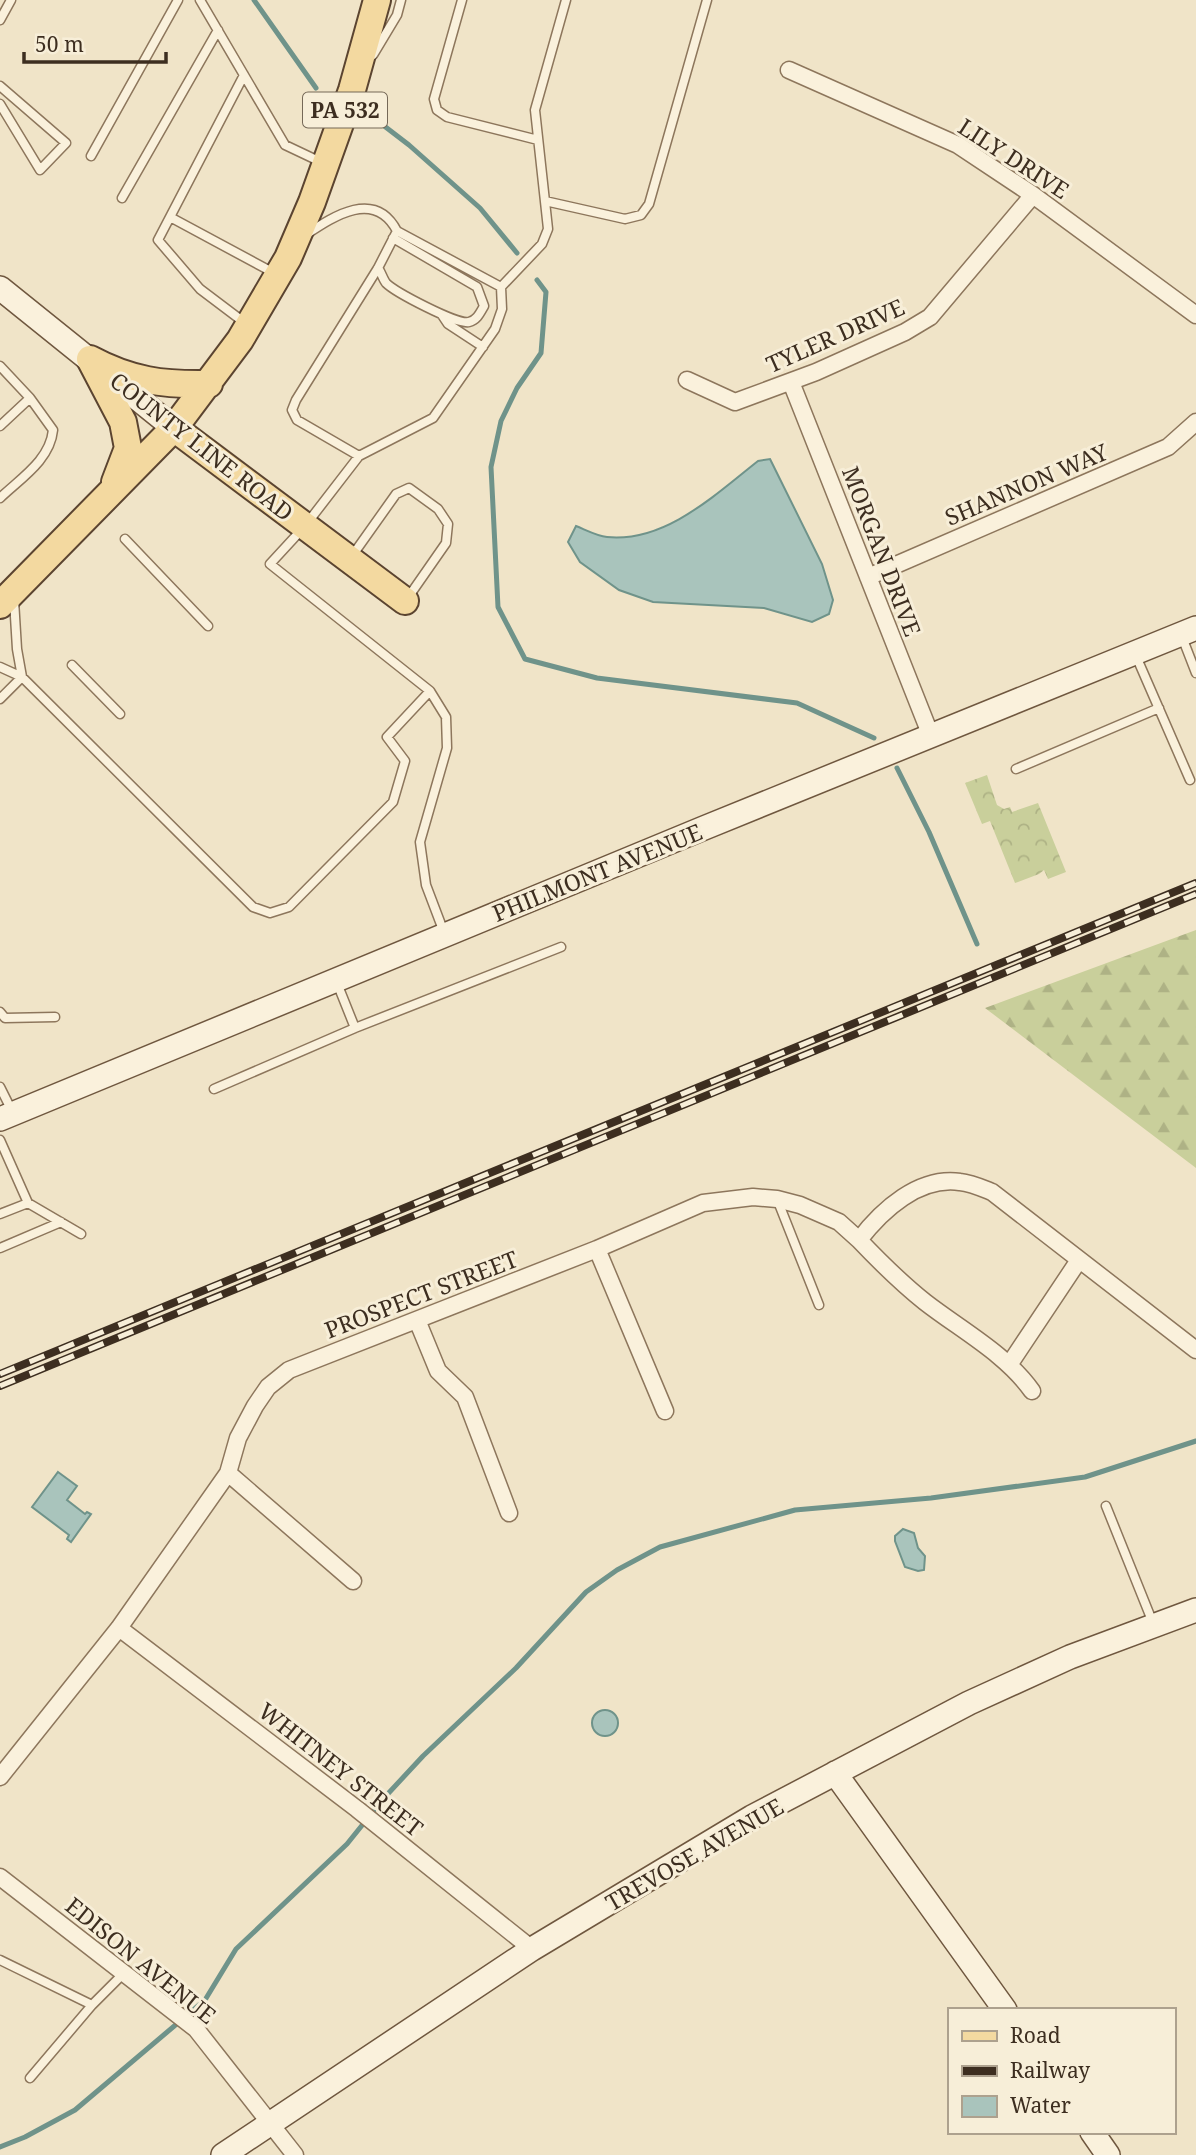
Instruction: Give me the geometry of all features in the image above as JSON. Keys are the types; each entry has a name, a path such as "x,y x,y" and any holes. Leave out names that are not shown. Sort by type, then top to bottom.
{"main road":[{"name":"PA 532","path":"7,598 174,428 209,384 249,326 295,241 326,164 352,90 377,0"},
{"name":"COUNTY LINE ROAD","path":"5,295 90,359 174,428 348,561 405,601"},
{"path":"90,359 117,373 145,381 174,385 209,384"},
{"path":"90,359 123,422 128,448 111,491"},
{"name":"PHILMONT AVENUE","path":"7,1117 1188,631"},
{"name":"TREVOSE AVENUE","path":"223,2155 532,1950 752,1817 970,1703 1070,1657 1196,1610"},
{"path":"835,1773 1004,2008"},
{"path":"1093,2134 1108,2155"}],"street":[{"name":"LILY DRIVE","path":"789,70 958,145 1033,195 1196,315"},
{"name":"TYLER DRIVE","path":"687,380 735,402 791,382 905,332 930,317 1033,195"},
{"name":"MORGAN DRIVE","path":"791,382 931,736"},
{"name":"SHANNON WAY","path":"867,577 1168,447 1196,422"},
{"path":"859,1240 873,1221 903,1197 932,1184 960,1181 992,1192 1196,1350"},
{"name":"PROSPECT STREET","path":"0,1777 120,1628 228,1473 238,1438 268,1387 289,1370 597,1249 703,1203 753,1197 777,1199 800,1205 839,1222 923,1301 1009,1365 1032,1391"},
{"path":"597,1249 665,1411"},
{"path":"1009,1365 1079,1260"},
{"path":"417,1320 438,1371 465,1397 509,1513"},
{"path":"228,1473 353,1581"},
{"name":"WHITNEY STREET","path":"120,1628 357,1809 532,1950"},
{"name":"EDISON AVENUE","path":"0,1877 196,2029 295,2155"}],"lane":[{"path":"0,20 11,0"},
{"path":"91,156 178,0"},
{"path":"200,0 285,145 326,164"},
{"path":"352,90 397,15 401,0"},
{"path":"462,0 434,99 437,110 447,117 538,139"},
{"path":"445,935 426,885 420,842 447,748 446,717 430,691 270,564 305,526 359,456 433,418 495,330 502,309 501,287 542,244 548,229 535,110 566,0"},
{"path":"545,201 625,219 641,215 649,204 708,0"},
{"path":"122,198 218,30"},
{"path":"244,75 158,240 200,289 249,326"},
{"path":"0,86 66,143 40,170 0,104"},
{"path":"295,241 338,213 353,209 372,211 386,216 395,235 477,287 484,306 471,322 462,322 442,315 386,283 379,268"},
{"path":"170,216 278,275"},
{"path":"395,235 501,287"},
{"path":"359,456 296,420 292,410 379,268 395,235"},
{"path":"366,289 386,283"},
{"path":"442,315 448,324 483,347"},
{"path":"0,366 30,398 53,430 52,444 46,455 0,498"},
{"path":"0,426 30,398"},
{"path":"348,561 397,494 409,488 438,509 448,524 446,543 405,601"},
{"path":"125,539 208,626"},
{"path":"7,598 22,677"},
{"path":"1188,631 1196,673"},
{"path":"1135,653 1190,780"},
{"path":"72,665 120,714"},
{"path":"0,667 22,677 253,907 270,913 289,907 393,802 405,761 387,737 430,691"},
{"path":"0,699 22,677"},
{"path":"1016,769 1159,708"},
{"path":"214,1089 355,1028 561,947"},
{"path":"336,980 355,1028"},
{"path":"0,1012 5,1018 55,1017"},
{"path":"0,1087 7,1117"},
{"path":"0,1140 28,1203 81,1234"},
{"path":"777,1199 818,1305"},
{"path":"0,1214 28,1203"},
{"path":"0,1248 61,1222"},
{"path":"1106,1506 1154,1626"},
{"path":"0,1960 92,2005"},
{"path":"30,2078 92,2005 124,1973"}],"green space":[{"path":"987,775 997,805 1004,809 1010,807 1012,812 1038,803 1066,872 1048,879 1044,870 1015,883 990,821 982,824 965,783"},
{"path":"1196,930 1196,1168 985,1008"}],"water":[{"path":"770,459 822,564 833,600 829,614 812,622 764,608 653,602 619,590 580,562 568,542 576,526 607,537 628,537 669,524 689,514 758,461"},
{"path":"58,1472 77,1486 67,1500 85,1514 91,1514 71,1542 67,1539 69,1535 32,1507"},
{"path":"903,1529 914,1533 918,1548 925,1556 924,1570 905,1567 895,1541 895,1536"},
{"path":"605,1710 614,1714 618,1723 614,1732 605,1736 596,1732 592,1723 596,1714"}],"waterway":[{"path":"254,0 316,88"},
{"path":"379,122 480,208 517,253"},
{"path":"537,280 546,292 541,353 517,388 501,421 491,467 498,607 525,659 597,678 797,703 874,738"},
{"path":"897,768 929,832 977,944"},
{"path":"0,2147 75,2110 205,2000 236,1949 347,1844 423,1756 516,1668 586,1592 617,1570 660,1547 795,1510 931,1498 1085,1477 1196,1441"}],"railway":[{"path":"0,1374 1196,883"},
{"path":"0,1386 1196,894"}]}
